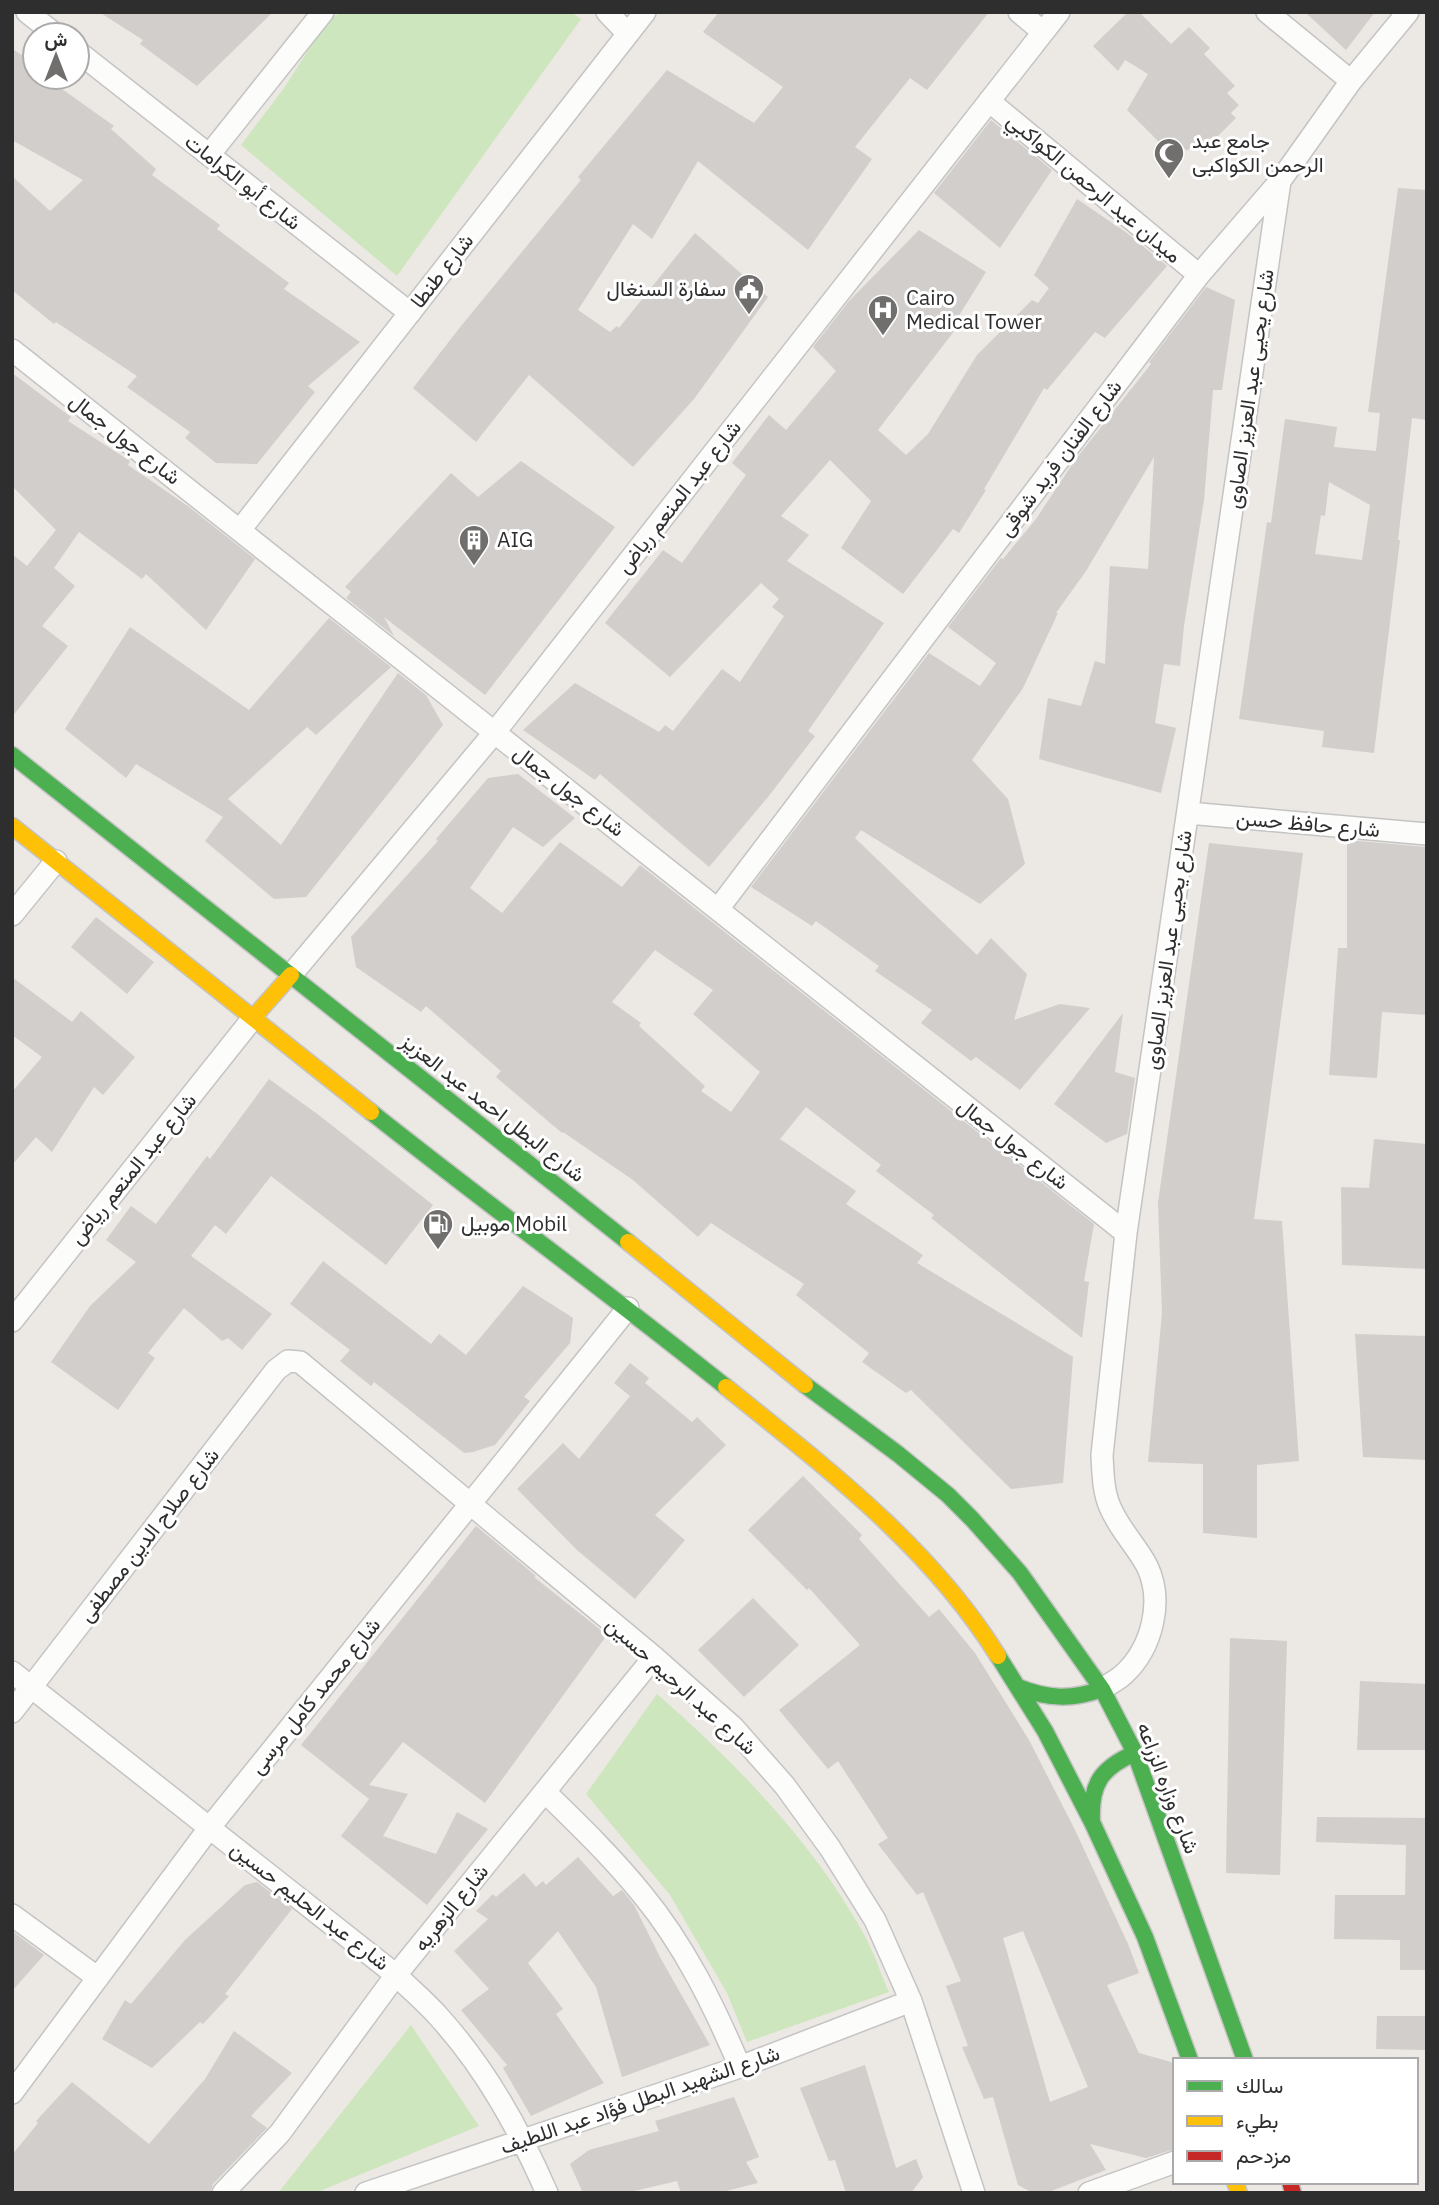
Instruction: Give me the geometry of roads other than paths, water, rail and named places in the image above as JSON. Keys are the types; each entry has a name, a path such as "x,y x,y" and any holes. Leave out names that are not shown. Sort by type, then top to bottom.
{"main road":[{"name":"شارع البطل احمد عبد العزيز","path":"12,755 799,1381 948,1495"},
{"path":"12,826 477,1196 628,1308 825,1467 904,1539 951,1590 1045,1731 1092,1822 1145,1937 1189,2058"},
{"path":"253,1018 291,975"},
{"name":"شارع وزاره الزراعه","path":"948,1495 1020,1573 1102,1689 1135,1753 1244,2058"},
{"path":"1018,1687 1034,1694 1060,1699 1086,1696 1102,1689"},
{"path":"1092,1822 1090,1804 1094,1786 1104,1771 1118,1759 1135,1753"}],"street":[{"path":"209,155 323,12"},
{"path":"607,12 628,34"},
{"name":"شارع طنطا","path":"240,530 645,12"},
{"path":"1019,12 1043,33"},
{"name":"شارع عبد المنعم رياض","path":"291,975 495,732 1059,12"},
{"path":"1267,12 1352,81"},
{"name":"شارع الفنان فريد شوقى","path":"718,909 1199,275 1280,181 1352,81 1408,12"},
{"name":"شارع أبو الكرامات","path":"91,62 410,313"},
{"name":"ميدان عبد الرحمن الكواكبي","path":"989,101 1199,275"},
{"name":"شارع يحيى عبد العزيز الصاوى","path":"1102,1689 1123,1675 1140,1655 1151,1631 1154,1611 1155,1594 1148,1569 1136,1547 1120,1528 1109,1505 1103,1480 1102,1455 1126,1233 1280,181"},
{"name":"شارع جول جمال","path":"12,350 1126,1233"},
{"name":"شارع حافظ حسن","path":"1188,813 1427,834"},
{"path":"12,915 56,861"},
{"name":"شارع عبد المنعم رياض","path":"12,1321 253,1018"},
{"name":"شارع محمد كامل مرسى","path":"12,2092 210,1827 628,1308"},
{"name":"شارع عبد الرحيم حسين","path":"288,1361 300,1362 654,1657 733,1727 785,1786 831,1848 875,1920 911,2001 974,2193"},
{"name":"شارع صلاح الدين مصطفى","path":"12,1712 276,1370 288,1361"},
{"name":"شارع الزهريه","path":"223,2193 280,2133 396,1975 654,1657"},
{"name":"شارع عبد الحليم حسين","path":"12,1672 396,1975 439,2016 471,2056 499,2098 524,2141 547,2193"},
{"path":"545,1792 600,1846 651,1906 681,1949 714,2006 740,2067"},
{"path":"12,1915 98,1978"},
{"name":"شارع الشهيد البطل فؤاد عبد اللطيف","path":"366,2193 740,2067 911,2001"},
{"path":"1089,2193 1173,2163"}],"place":[{"name":"جامع عبد الرحمن الكواكبى","path":"1169,180"},
{"name":"سفارة السنغال","path":"749,316"},
{"name":"Cairo Medical Tower","path":"883,337"},
{"name":"AIG","path":"474,567"},
{"name":"موبيل Mobil","path":"438,1251"}]}
